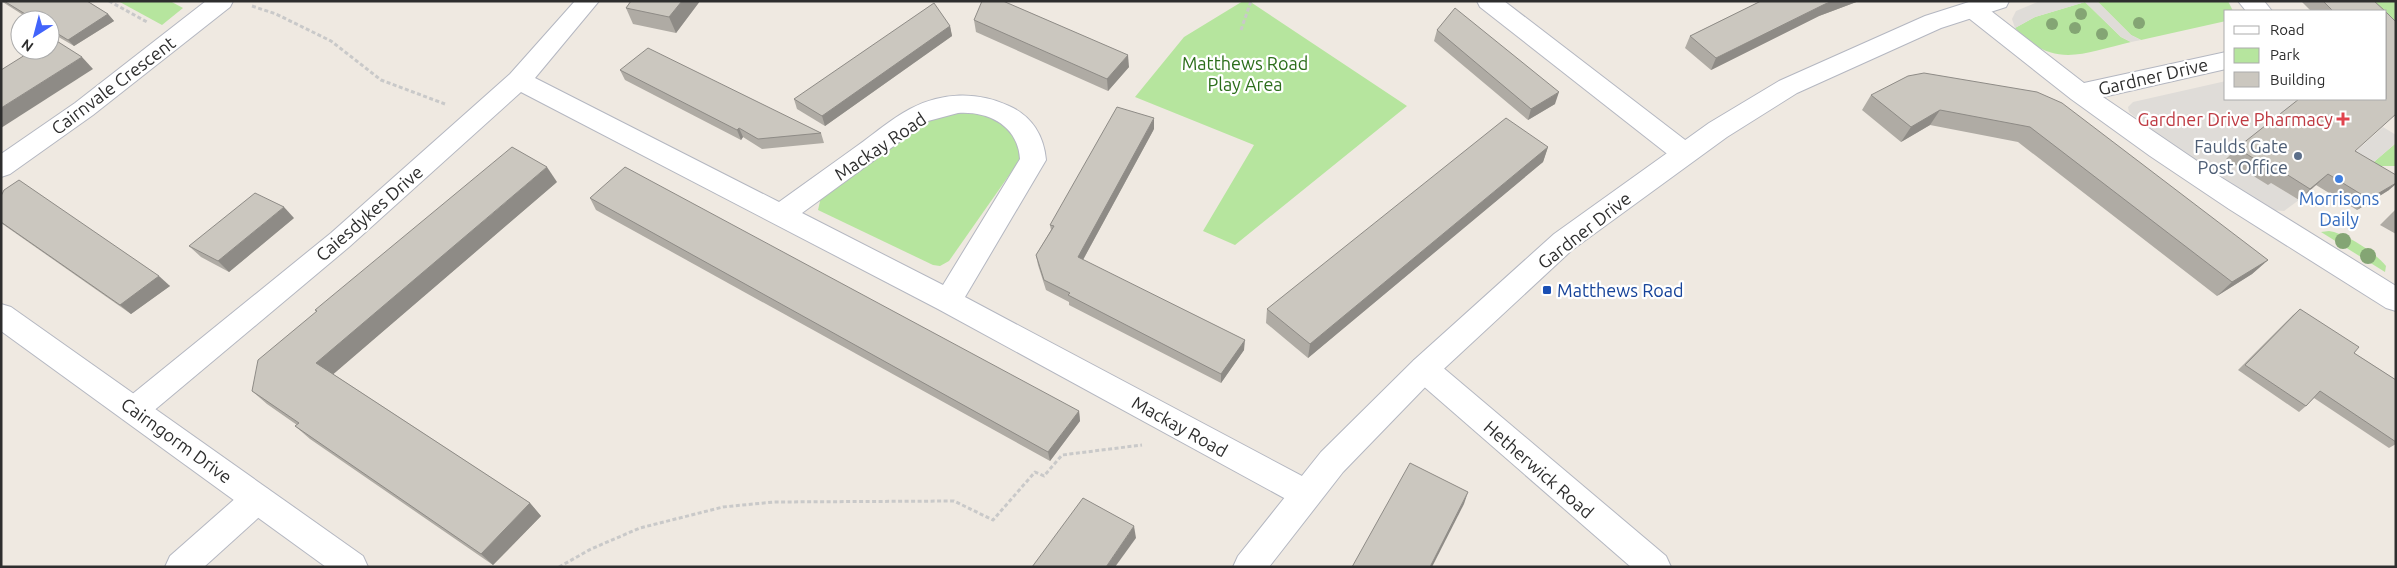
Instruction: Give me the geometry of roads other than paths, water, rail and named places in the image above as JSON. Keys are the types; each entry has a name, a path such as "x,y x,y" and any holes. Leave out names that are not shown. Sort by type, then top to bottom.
{"street":[{"name":"Caiesdykes Drive","path":"135,409 340,240 519,80 588,1"},
{"path":"1488,1 1684,153"},
{"path":"2249,1 2259,10"},
{"name":"Cairnvale Crescent","path":"1,166 84,109 176,39 219,3"},
{"path":"1986,5 2080,93 2186,168 2396,300"},
{"name":"Gardner Drive","path":"1249,567 1332,462 1424,369 1563,242 1718,130 1822,70 1934,22 1986,5"},
{"name":"Gardner Drive","path":"2080,93 2224,60"},
{"name":"Mackay Road","path":"519,80 948,301 1306,494"},
{"name":"Mackay Road","path":"780,215 919,116 938,108 972,104 1014,120 1031,141 1033,160 948,301"},
{"name":"Cairngorm Drive","path":"1,315 135,409 352,567"},
{"name":"Hetherwick Road","path":"1424,369 1623,556 1655,567"},
{"path":"181,567 257,499"}],"place":[{"name":"Gardner Drive Pharmacy","path":"2343,119"},
{"name":"Faulds Gate Post Office","path":"2298,156"},
{"name":"Morrisons Daily","path":"2339,179"},
{"name":"Matthews Road","path":"1547,290"}],"park label":[{"name":"Matthews Road Play Area","path":"1245,73"}]}
